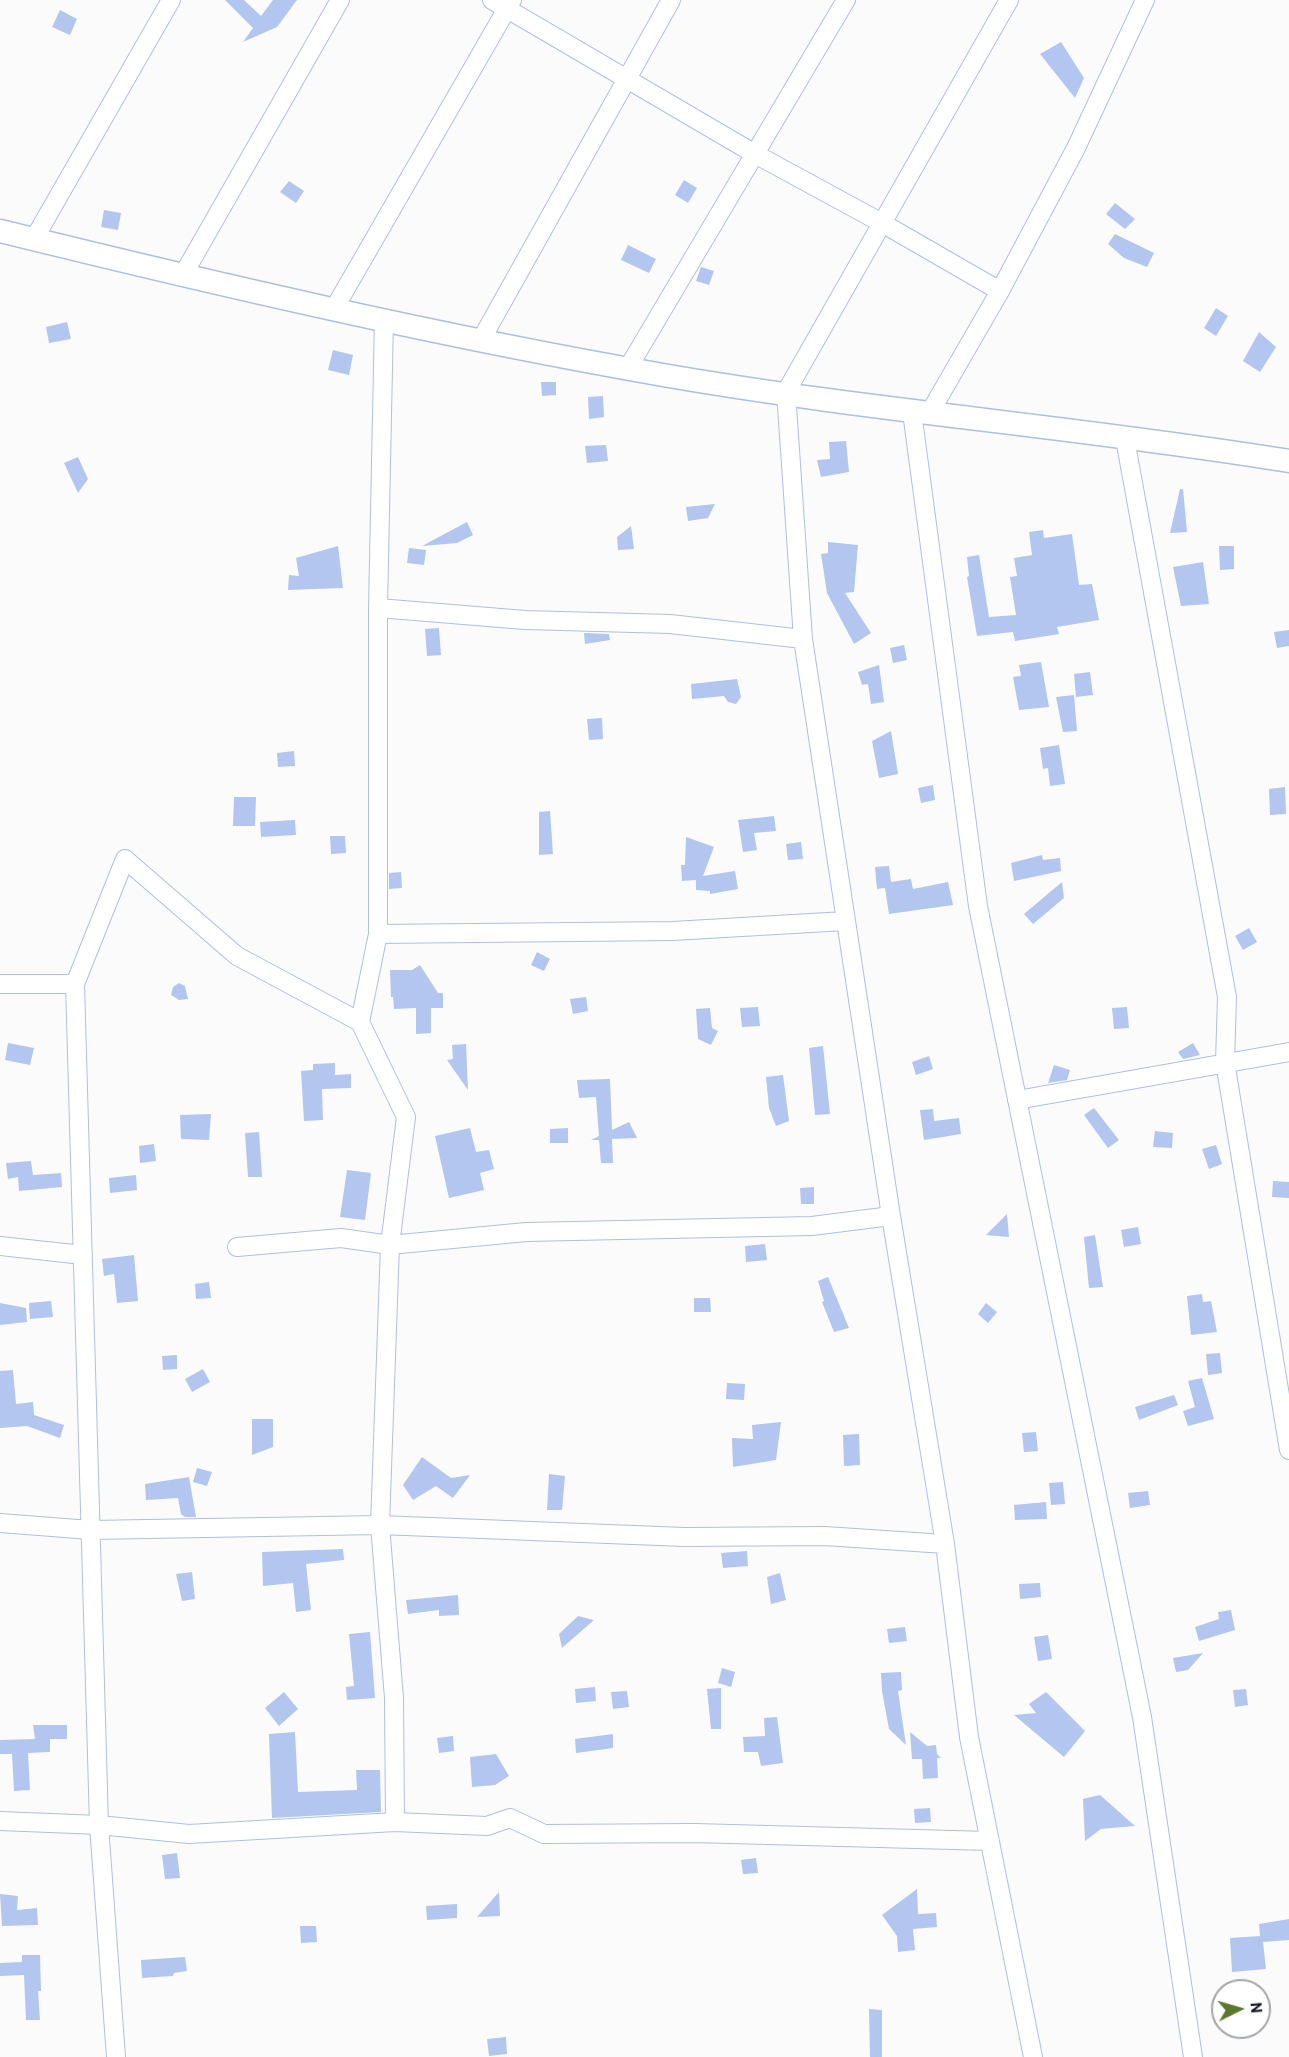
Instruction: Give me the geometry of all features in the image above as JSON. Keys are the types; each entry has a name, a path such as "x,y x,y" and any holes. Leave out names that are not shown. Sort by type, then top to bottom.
{"street":[{"path":"34,239 171,0"},
{"path":"183,275 340,0"},
{"path":"481,340 671,0"},
{"path":"628,368 846,0"},
{"path":"1009,0 786,392 803,639 891,1216 945,1544 969,1737 1033,2057"},
{"path":"1145,0 1076,148 1000,291 920,413 978,906 1142,1717 1193,2057"},
{"path":"334,309 503,3 626,80 1000,291"},
{"path":"0,231 384,320 628,368 920,413 1289,461"},
{"path":"360,1022 378,934 378,608 384,320"},
{"path":"1125,440 1227,997 1225,1062 1289,1450"},
{"path":"378,608 525,620 670,624 803,639"},
{"path":"116,2057 99,1825 75,984 125,859 237,956 360,1022 406,1117 390,1245 380,1526 394,1698 394,1822"},
{"path":"378,934 673,932 845,921"},
{"path":"0,984 75,984"},
{"path":"1017,1100 1289,1052"},
{"path":"237,1247 341,1238 390,1245 526,1232 812,1226 891,1216"},
{"path":"0,1246 82,1255"},
{"path":"0,1523 90,1530 380,1526 684,1537 825,1536 945,1544"},
{"path":"0,1821 99,1825 189,1834 394,1822 487,1826 510,1818 544,1834 694,1833 990,1841"}],"building":[{"path":"225,0 244,0 261,16 273,0 297,0 277,27 243,42 253,28"},
{"path":"60,10 77,19 70,35 52,27"},
{"path":"1061,42 1084,78 1075,98 1040,54"},
{"path":"684,180 697,188 688,203 675,195"},
{"path":"289,181 304,191 296,203 280,192"},
{"path":"1115,203 1135,219 1125,229 1106,214"},
{"path":"104,210 121,213 118,230 101,227"},
{"path":"1115,234 1154,253 1147,267 1124,258 1108,244"},
{"path":"628,245 656,259 649,273 621,260"},
{"path":"701,267 714,271 709,285 696,281"},
{"path":"1216,308 1228,316 1216,336 1204,328"},
{"path":"67,322 71,339 49,343 46,327"},
{"path":"1259,332 1276,347 1260,372 1243,361"},
{"path":"333,350 353,355 349,375 328,370"},
{"path":"541,382 556,382 556,395 542,396"},
{"path":"603,396 604,417 589,419 588,397"},
{"path":"846,441 849,472 821,477 817,460 830,459 829,442"},
{"path":"606,445 608,461 587,463 585,446"},
{"path":"78,457 88,479 78,493 64,463"},
{"path":"1180,489 1183,489 1187,532 1170,533"},
{"path":"715,504 708,518 688,521 686,507"},
{"path":"467,522 473,535 457,543 422,546"},
{"path":"631,526 634,549 618,550 617,537"},
{"path":"1043,530 1044,538 1072,534 1079,585 1092,584 1099,620 1057,627 1059,634 1015,641 1013,632 977,636 967,577 969,576 967,557 979,555 989,617 1016,615 1010,577 1017,576 1014,558 1032,555 1029,532"},
{"path":"828,542 858,545 854,592 845,593 871,633 854,644 827,593 821,554 828,553"},
{"path":"338,546 343,588 288,590 289,575 299,576 296,558"},
{"path":"1219,546 1234,546 1234,569 1220,570"},
{"path":"409,548 426,550 424,565 407,563"},
{"path":"1203,562 1209,604 1181,606 1173,567"},
{"path":"439,628 441,655 427,656 425,629"},
{"path":"1289,630 1289,646 1277,648 1274,632"},
{"path":"584,633 609,634 610,640 585,644"},
{"path":"904,645 907,660 893,663 890,648"},
{"path":"1041,662 1049,707 1019,710 1013,677 1021,676 1019,665"},
{"path":"879,665 884,702 871,704 868,684 862,685 858,672"},
{"path":"1090,672 1093,695 1076,697 1074,674"},
{"path":"737,679 741,697 736,704 728,702 724,696 692,699 691,684"},
{"path":"1074,695 1077,731 1063,732 1056,697"},
{"path":"602,718 603,739 589,740 587,719"},
{"path":"891,731 898,774 879,778 872,741"},
{"path":"1059,745 1065,784 1050,786 1048,768 1043,769 1040,748"},
{"path":"294,751 295,766 278,767 277,753"},
{"path":"933,785 935,800 921,803 918,788"},
{"path":"1285,787 1286,814 1270,815 1269,789"},
{"path":"234,797 256,797 255,826 233,826"},
{"path":"550,811 553,854 539,855 539,812"},
{"path":"774,816 776,831 754,833 757,850 743,852 738,820"},
{"path":"295,820 296,835 261,837 260,822"},
{"path":"330,836 345,836 346,853 331,854"},
{"path":"686,837 714,847 703,876 735,871 738,889 710,894 710,891 696,890 696,880 682,881 681,865 685,865"},
{"path":"801,842 803,859 788,860 786,844"},
{"path":"1042,855 1043,860 1060,858 1061,871 1014,881 1011,863"},
{"path":"889,866 891,882 911,879 913,889 948,882 953,905 889,914 885,888 877,889 875,867"},
{"path":"401,872 402,888 389,889 389,873"},
{"path":"1062,882 1064,898 1033,924 1024,914"},
{"path":"1249,928 1257,942 1243,950 1235,936"},
{"path":"537,952 550,959 544,971 531,965"},
{"path":"420,965 438,993 443,993 443,1008 431,1008 431,1033 416,1034 416,1008 394,1009 390,970 412,970"},
{"path":"179,983 185,986 188,999 179,1000 171,995 173,987"},
{"path":"586,997 588,1011 573,1014 570,999"},
{"path":"758,1007 760,1026 742,1027 740,1008"},
{"path":"1127,1007 1129,1028 1114,1029 1112,1008"},
{"path":"710,1008 712,1028 718,1031 711,1045 698,1039 696,1009"},
{"path":"8,1043 34,1048 30,1065 5,1060"},
{"path":"1193,1043 1200,1055 1183,1059 1178,1052"},
{"path":"466,1044 468,1090 447,1060 453,1059 452,1045"},
{"path":"823,1046 830,1114 815,1115 809,1048"},
{"path":"929,1056 933,1069 916,1075 912,1062"},
{"path":"335,1063 335,1075 351,1074 351,1088 322,1089 323,1120 304,1121 301,1071 313,1070 313,1064"},
{"path":"1054,1065 1070,1070 1067,1080 1048,1083"},
{"path":"783,1075 789,1121 776,1126 769,1108 766,1077"},
{"path":"610,1079 612,1130 629,1122 637,1138 612,1139 613,1163 601,1163 599,1140 591,1140 599,1136 596,1097 579,1098 577,1080"},
{"path":"1094,1108 1119,1140 1108,1148 1084,1115"},
{"path":"933,1109 934,1121 959,1118 961,1134 924,1140 920,1110"},
{"path":"211,1114 209,1140 181,1139 180,1115"},
{"path":"470,1128 476,1152 489,1150 494,1169 480,1173 484,1190 449,1198 435,1136"},
{"path":"568,1128 568,1143 550,1143 550,1129"},
{"path":"1155,1131 1173,1133 1172,1148 1153,1147"},
{"path":"259,1132 262,1177 248,1177 245,1133"},
{"path":"154,1144 156,1161 140,1163 139,1146"},
{"path":"1216,1145 1222,1164 1209,1169 1202,1149"},
{"path":"31,1161 33,1175 61,1173 62,1187 19,1191 18,1177 8,1179 6,1163"},
{"path":"347,1170 371,1173 365,1220 340,1217"},
{"path":"136,1175 137,1190 110,1193 109,1178"},
{"path":"1273,1181 1289,1182 1289,1198 1272,1197"},
{"path":"814,1187 814,1204 801,1204 800,1188"},
{"path":"1007,1214 1009,1237 986,1235"},
{"path":"1138,1227 1141,1244 1124,1247 1121,1230"},
{"path":"1095,1235 1103,1287 1089,1288 1084,1237"},
{"path":"765,1244 767,1260 746,1262 745,1246"},
{"path":"134,1255 138,1301 117,1303 114,1274 104,1276 102,1259"},
{"path":"828,1277 849,1328 834,1332 822,1302 824,1301 818,1281"},
{"path":"209,1282 211,1298 196,1299 195,1284"},
{"path":"1202,1294 1203,1302 1211,1301 1217,1332 1191,1335 1187,1296"},
{"path":"694,1298 710,1298 711,1312 694,1312"},
{"path":"51,1301 53,1317 30,1319 29,1303"},
{"path":"0,1303 26,1308 27,1322 0,1325"},
{"path":"986,1303 997,1312 988,1323 978,1314"},
{"path":"1220,1353 1222,1373 1208,1375 1206,1354"},
{"path":"177,1355 177,1369 163,1370 162,1356"},
{"path":"203,1369 210,1382 192,1392 185,1379"},
{"path":"13,1370 16,1404 33,1402 34,1415 64,1425 60,1438 27,1426 0,1428 0,1371"},
{"path":"1202,1378 1214,1419 1188,1426 1183,1411 1195,1407 1188,1381"},
{"path":"727,1383 745,1384 744,1400 726,1399"},
{"path":"1174,1395 1178,1405 1139,1420 1135,1407"},
{"path":"252,1419 273,1419 273,1447 252,1455"},
{"path":"781,1422 776,1460 733,1467 732,1438 753,1439 752,1425"},
{"path":"1036,1432 1038,1451 1024,1452 1022,1433"},
{"path":"859,1434 860,1465 844,1466 843,1435"},
{"path":"422,1457 451,1478 470,1475 453,1498 436,1486 413,1500 403,1485"},
{"path":"197,1468 212,1472 207,1486 193,1482"},
{"path":"549,1474 565,1476 562,1510 547,1510"},
{"path":"189,1477 196,1517 185,1517 181,1514 178,1498 146,1500 145,1484"},
{"path":"1063,1482 1065,1504 1051,1505 1049,1483"},
{"path":"1148,1491 1150,1505 1130,1508 1128,1493"},
{"path":"1046,1502 1047,1519 1015,1520 1014,1505"},
{"path":"343,1549 344,1560 306,1564 311,1610 296,1612 293,1583 263,1586 262,1552"},
{"path":"747,1551 748,1566 723,1568 721,1553"},
{"path":"192,1572 195,1599 182,1601 176,1574"},
{"path":"780,1573 786,1600 771,1604 767,1577"},
{"path":"1040,1583 1041,1597 1020,1599 1019,1584"},
{"path":"458,1595 459,1615 439,1616 439,1610 408,1614 406,1600"},
{"path":"1231,1610 1235,1630 1199,1641 1195,1627 1219,1619 1218,1612"},
{"path":"578,1616 594,1620 562,1648 559,1634"},
{"path":"905,1627 907,1641 889,1643 887,1629"},
{"path":"370,1632 375,1698 347,1700 346,1687 354,1686 349,1634"},
{"path":"1048,1635 1052,1659 1038,1661 1034,1637"},
{"path":"1203,1653 1188,1670 1176,1672 1173,1658"},
{"path":"722,1668 735,1672 731,1687 718,1683"},
{"path":"901,1672 902,1690 898,1691 906,1745 889,1729 882,1691 881,1673"},
{"path":"595,1687 596,1701 576,1703 575,1689"},
{"path":"721,1688 721,1729 711,1729 707,1689"},
{"path":"1246,1689 1248,1705 1235,1707 1233,1690"},
{"path":"627,1691 629,1707 613,1709 611,1692"},
{"path":"284,1692 298,1709 279,1726 265,1708"},
{"path":"1046,1692 1085,1731 1064,1757 1014,1715 1036,1713 1029,1704"},
{"path":"777,1717 783,1763 761,1766 758,1752 744,1752 743,1737 765,1736 764,1718"},
{"path":"33,1725 67,1725 67,1739 50,1739 50,1752 28,1753 30,1790 14,1791 12,1754 0,1754 0,1740 35,1739"},
{"path":"295,1732 298,1792 357,1790 356,1770 380,1770 381,1812 272,1818 269,1734"},
{"path":"910,1732 927,1746 936,1745 937,1754 941,1758 937,1758 938,1778 923,1779 922,1759 912,1759"},
{"path":"613,1734 613,1748 576,1753 575,1739"},
{"path":"453,1736 454,1751 439,1753 437,1738"},
{"path":"496,1754 509,1776 495,1785 472,1787 470,1757"},
{"path":"1100,1795 1135,1826 1101,1829 1085,1841 1083,1799"},
{"path":"930,1808 931,1822 915,1823 914,1809"},
{"path":"177,1853 180,1878 165,1879 162,1855"},
{"path":"756,1858 758,1873 743,1874 741,1860"},
{"path":"917,1889 918,1914 936,1913 937,1927 913,1929 915,1950 898,1952 897,1936 882,1915"},
{"path":"499,1892 500,1916 477,1917"},
{"path":"0,1894 18,1896 17,1910 37,1908 38,1925 2,1926"},
{"path":"457,1904 457,1918 427,1920 426,1906"},
{"path":"1289,1919 1289,1940 1263,1942 1266,1969 1232,1972 1230,1938 1260,1936 1259,1924"},
{"path":"300,1926 316,1926 317,1942 301,1943"},
{"path":"22,1955 40,1955 41,1991 38,1991 40,2020 26,2020 24,1975 0,1976 0,1963 22,1962"},
{"path":"185,1957 187,1971 174,1973 173,1976 142,1978 141,1960"},
{"path":"869,2009 882,2010 882,2057 870,2057"},
{"path":"506,2037 507,2054 489,2056 487,2039"}]}
